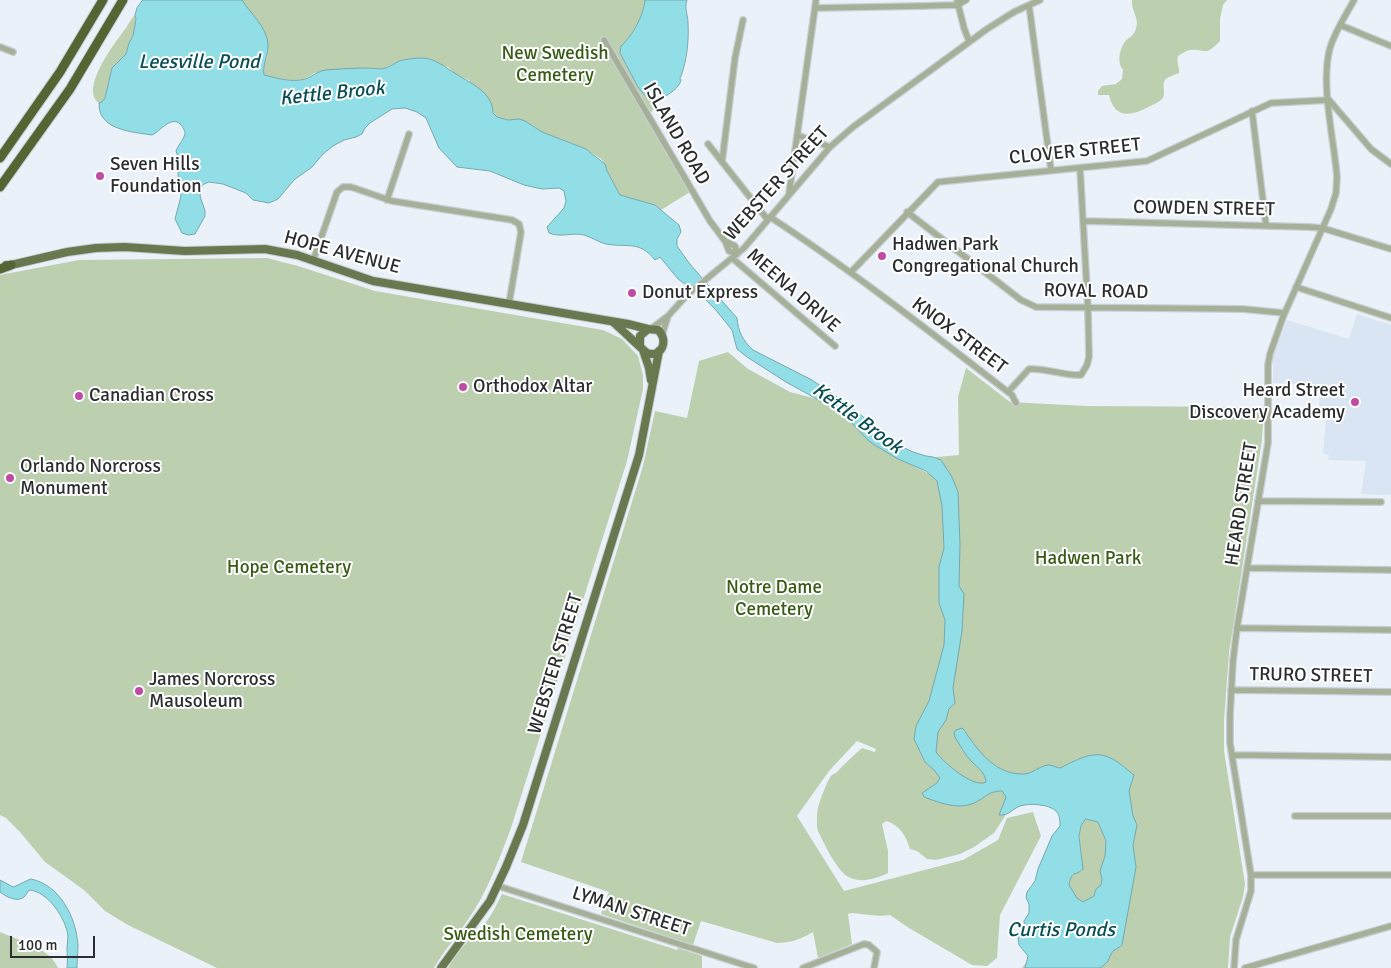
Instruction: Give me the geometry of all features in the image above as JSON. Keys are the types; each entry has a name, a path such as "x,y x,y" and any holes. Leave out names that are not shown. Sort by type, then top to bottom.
{"highway":[{"path":"0,158 60,72 103,0"},
{"path":"0,187 63,100 123,0"},
{"path":"0,269 11,265"}],"main road":[{"name":"HOPE AVENUE","path":"0,265 11,265 67,252 96,248 265,249 297,255 373,281 650,329"},
{"path":"614,323 642,348 652,354 659,351 664,344 662,335 658,330 650,329 640,336 642,348 650,368 652,387"},
{"name":"WEBSTER STREET","path":"440,968 483,912 498,886 522,826 638,455 659,351"}],"street":[{"path":"789,194 816,0"},
{"path":"815,8 868,8 966,0"},
{"name":"WEBSTER STREET","path":"650,329 668,316 687,295 735,256 752,239 830,147 852,127 1001,19 1040,0"},
{"name":"HEARD STREET","path":"1234,968 1236,940 1251,891 1251,875 1232,755 1230,732 1231,690 1237,628 1268,442 1269,360 1284,313 1331,209 1337,185 1328,100 1327,69 1329,54 1340,25 1354,0"},
{"path":"957,2 966,43"},
{"path":"1029,6 1051,170"},
{"path":"722,162 735,58 743,20"},
{"path":"1340,25 1391,46"},
{"name":"ISLAND ROAD","path":"604,40 710,221 725,241 735,246 735,256"},
{"path":"0,47 12,52"},
{"path":"1328,100 1371,149 1391,164"},
{"name":"CLOVER STREET","path":"851,272 938,182 1147,160 1156,158 1271,103 1328,100"},
{"path":"1252,111 1266,225"},
{"path":"387,200 409,134"},
{"path":"797,135 830,147"},
{"name":"KNOX STREET","path":"708,144 769,218 825,253 851,272 1012,395 1016,403"},
{"path":"1080,168 1088,308"},
{"path":"313,261 340,188 349,187 387,200 516,222 520,224 521,232 509,304"},
{"name":"ROYAL ROAD","path":"907,212 1021,300 1036,307 1243,309 1284,313"},
{"name":"COWDEN STREET","path":"1084,221 1322,228 1391,249"},
{"name":"MEENA DRIVE","path":"735,256 835,346"},
{"path":"1296,287 1391,318"},
{"name":"KNOX STREET","path":"1008,392 1030,369 1073,375 1082,373 1089,357 1088,308"},
{"name":"WEBSTER STREET","path":"662,335 668,316"},
{"path":"1258,501 1381,502"},
{"path":"1247,568 1391,570"},
{"path":"1237,628 1391,630"},
{"name":"TRURO STREET","path":"1231,690 1391,692"},
{"path":"1232,755 1391,757"},
{"path":"1295,816 1391,816"},
{"path":"1251,875 1391,875"},
{"name":"LYMAN STREET","path":"498,886 737,966 754,968"},
{"path":"1245,968 1391,926"},
{"path":"803,968 857,946 869,945 875,949 874,968"}],"shaded area":[{"name":"Heard Street Discovery Academy","path":"1357,314 1391,325 1391,495 1361,494 1366,461 1328,460 1329,455 1323,454 1326,419 1319,418 1320,385 1273,383 1273,357 1287,320 1349,339"}],"green space":[{"name":"New Swedish Cemetery","path":"242,0 645,0 640,19 621,46 620,53 638,87 648,99 659,101 648,117 690,192 661,210 655,205 620,195 601,159 586,149 542,132 525,121 497,117 469,80 455,74 448,67 402,60 383,69 368,68 314,73 308,77 296,80 283,80 263,75 267,56"},
{"path":"1132,0 1227,0 1223,5 1220,19 1220,41 1208,51 1189,50 1178,56 1179,73 1165,80 1162,99 1135,113 1129,114 1119,112 1111,103 1109,95 1098,95 1098,91 1102,86 1116,84 1122,79 1123,70 1119,60 1120,53 1124,43 1133,35 1137,26"},
{"path":"135,15 136,22 133,36 126,54 112,68 105,98 99,103 94,96 93,87 96,77 101,65"},
{"name":"Hope Cemetery","path":"267,258 375,291 603,330 622,339 638,356 643,375 643,389 627,461 511,828 481,899 434,968 217,968 128,925 105,911 84,890 45,862 20,832 6,818 0,815 0,275 79,260"},
{"path":"728,352 748,369 790,392 828,402 904,461 933,476 936,457 959,455 958,397 966,368 1010,402 1086,406 1264,407 1262,440 1229,653 1224,721 1224,751 1245,884 1243,897 1230,937 1228,968 1022,968 1029,959 1071,877 1074,873 1081,871 1079,834 1086,819 1098,822 1106,841 1109,826 1069,810 1027,802 1007,813 994,833 974,847 960,854 936,860 927,859 917,851 910,849 902,832 895,825 886,821 882,824 888,851 888,873 873,879 862,880 847,876 835,862 820,836 817,828 817,813 831,775 837,772 862,748 875,752 876,749 857,741 829,771 797,816 844,891 963,860 998,840 1007,818 1033,812 1041,836 1000,915 997,958 987,966 972,965 890,915 848,914 852,944 818,958 813,932 796,940 777,943 701,921 693,945 601,914 609,892 521,862 643,466 655,411 687,418 699,361","holes":["1006,785 1002,791 984,796 975,803 944,801"]},
{"name":"Swedish Cemetery","path":"502,894 677,950 678,948 702,956 702,968 448,968 461,949 488,919"},
{"path":"0,932 41,950 54,961 58,968 0,968"}],"water":[{"name":"Leesville Pond","path":"143,0 242,0 265,32 267,38 268,48 264,75 284,80 305,79 325,70 382,69 399,61 413,58 427,58 440,64 480,89 489,100 493,113 497,117 525,121 542,132 586,149 605,164 620,195 655,205 679,225 681,232 677,239 677,246 689,263 737,318 742,336 753,350 812,380 849,405 894,443 913,452 941,460 952,477 958,492 959,586 964,594 962,631 953,688 955,703 949,709 946,720 938,732 936,752 952,768 967,778 974,782 986,782 983,773 967,756 955,737 954,733 956,730 962,728 987,759 1007,772 1027,774 1043,766 1049,765 1060,768 1084,757 1102,755 1118,762 1134,775 1129,791 1133,816 1137,825 1133,845 1136,867 1122,945 1114,950 1108,961 1100,968 1025,968 1028,956 1019,945 1018,937 1025,930 1024,921 1029,913 1029,904 1026,898 1027,892 1035,881 1052,836 1060,826 1059,816 1056,811 1044,806 1028,805 1020,806 999,815 1006,797 1002,791 990,793 974,803 962,806 936,801 924,797 922,793 937,783 940,778 925,762 914,739 916,726 929,701 944,645 945,620 939,603 939,567 944,548 942,506 937,481 926,471 896,458 870,442 846,417 786,382 737,349 732,330 715,309 704,298 678,279 660,257 655,260 638,247 606,244 584,235 549,233 547,227 564,208 566,201 564,191 559,188 542,189 524,185 490,171 457,167 439,148 426,118 417,112 405,108 392,109 370,123 362,134 333,146 312,167 294,180 278,199 269,203 253,200 246,193 223,184 209,182 204,184 200,196 205,216 195,234 188,235 182,233 175,219 181,196 178,174 179,160 176,151 185,135 182,126 174,121 166,124 152,135 135,133 110,124 100,112 99,103 105,98 112,68 126,54 133,36 137,8","holes":["1086,819 1098,822 1106,841 1105,856 1100,871 1101,885 1096,889 1094,896 1083,902 1077,898 1069,885 1073,875 1083,869 1079,836 1081,826"]},
{"path":"645,0 687,0 688,43 681,81 676,88 659,101 648,99 638,87 620,53 621,46 640,19"},
{"path":"31,879 41,882 50,888 58,895 70,913 77,934 77,968 67,968 67,929 60,914 43,895 29,890 21,899 15,899 0,892 0,880 13,887"}],"place":[{"name":"Seven Hills Foundation","path":"100,176"},
{"name":"Hadwen Park Congregational Church","path":"882,256"},
{"name":"Donut Express","path":"632,293"},
{"name":"Orthodox Altar","path":"463,387"},
{"name":"Canadian Cross","path":"79,396"},
{"name":"Heard Street Discovery Academy","path":"1355,402"},
{"name":"Orlando Norcross Monument","path":"10,478"},
{"name":"James Norcross Mausoleum","path":"139,691"}],"water label":[{"name":"Kettle Brook","path":"332,94"},
{"name":"Kettle Brook","path":"857,419"},
{"name":"Curtis Ponds","path":"1061,931"}],"park label":[{"name":"Hadwen Park","path":"1088,559"},
{"name":"Notre Dame Cemetery","path":"774,599"}]}
